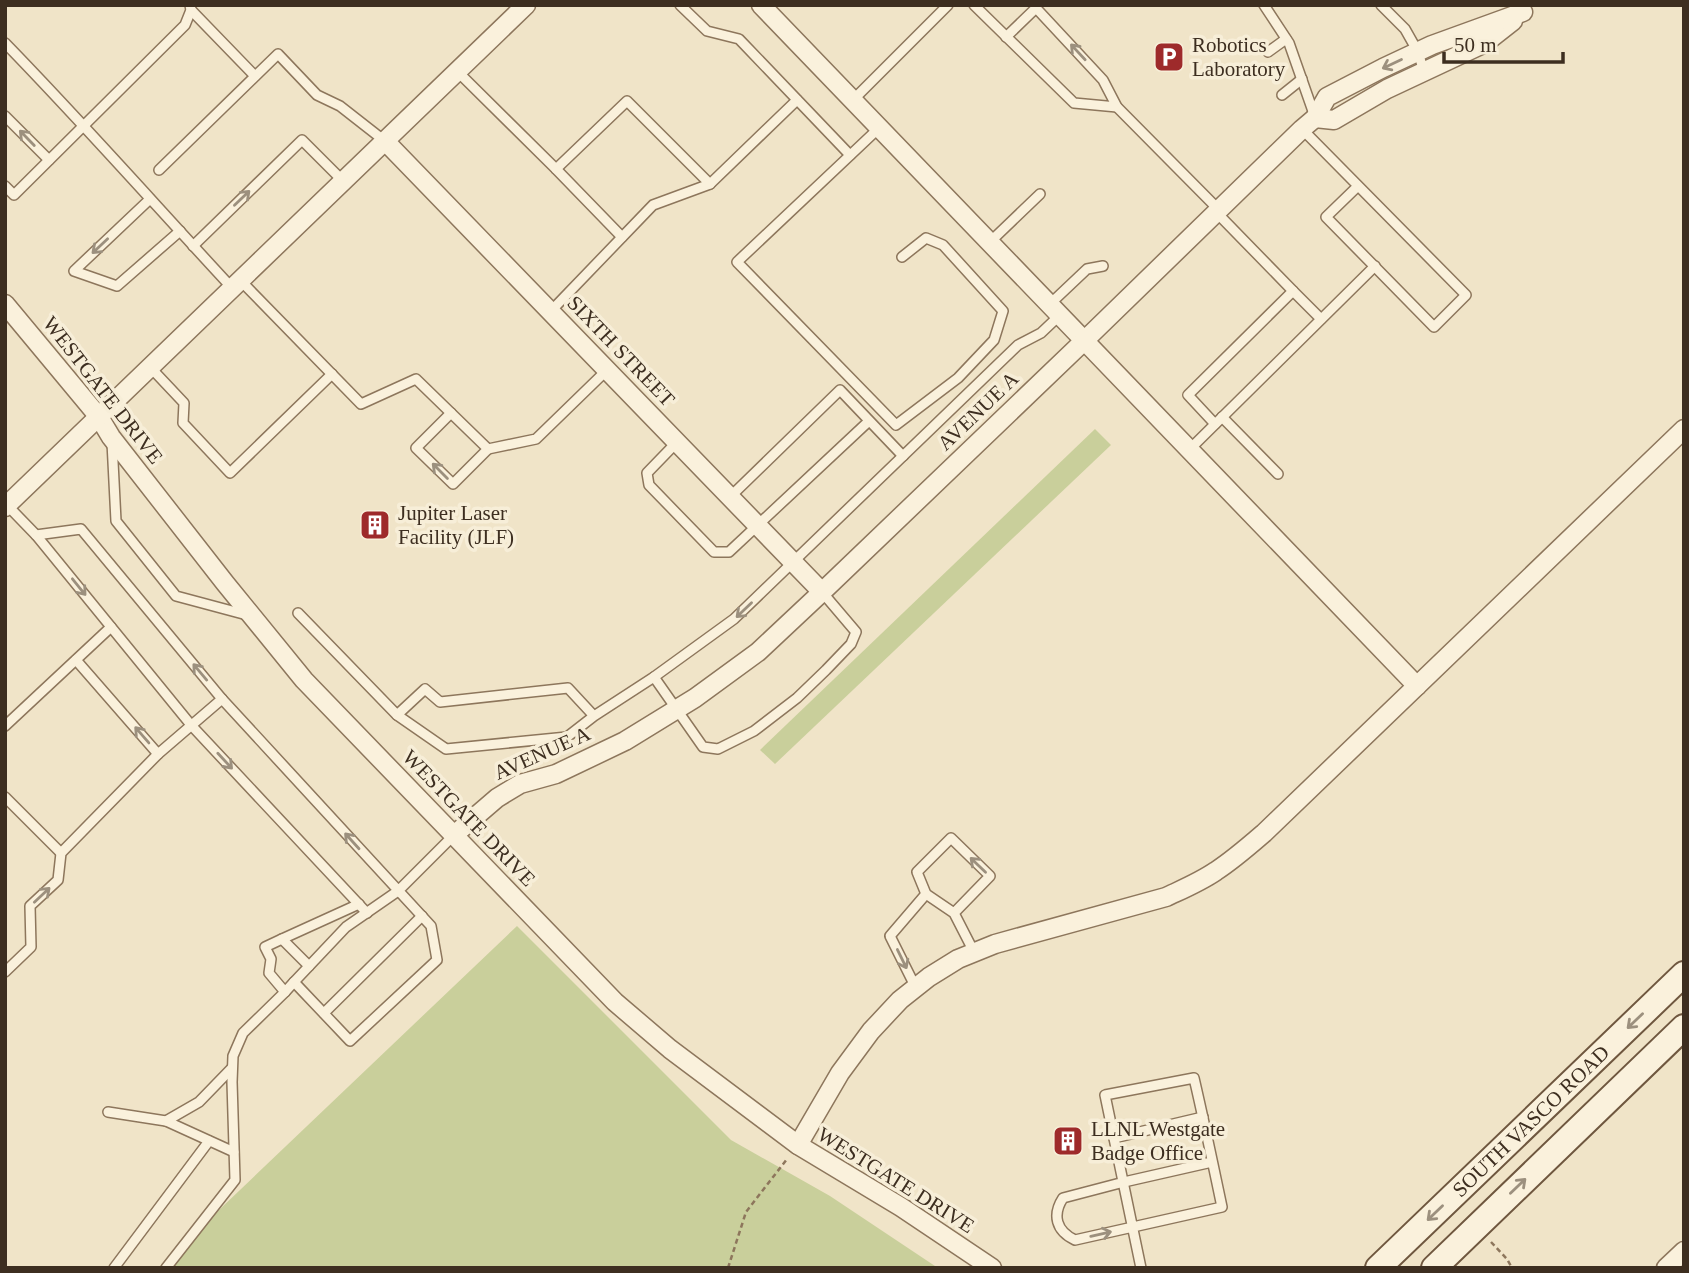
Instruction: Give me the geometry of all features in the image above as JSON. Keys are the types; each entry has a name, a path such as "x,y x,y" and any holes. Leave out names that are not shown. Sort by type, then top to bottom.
{"main road":[{"name":"SOUTH VASCO ROAD","path":"1378,1268 1684,974"},
{"name":"SOUTH VASCO ROAD","path":"1434,1268 1684,1027"}],"street":[{"path":"6,506 526,5"},
{"path":"761,5 1417,686"},
{"path":"1308,123 1334,120 1387,89 1485,43 1504,30 1524,7"},
{"name":"AVENUE A","path":"454,835 497,798 520,784 556,774 625,741 695,698 758,652 1308,123 1327,97 1382,68 1524,7"},
{"name":"SIXTH STREET","path":"386,142 822,592"},
{"name":"WESTGATE DRIVE","path":"5,304 99,417 111,437 304,680 615,1002 670,1049 798,1145 901,1207 992,1268"},
{"path":"798,1145 840,1073 871,1031 900,1000 929,977 958,959 995,944 1166,897 1218,871 1264,833 1684,429"},
{"path":"1666,1268 1684,1251"}],"lane":[{"path":"680,5 707,31 739,39 850,155"},
{"path":"853,100 948,5"},
{"path":"974,5 1074,103 1117,107"},
{"path":"1264,5 1286,39 1302,79 1308,123 1358,186 1466,295 1434,327 1326,217 1358,186"},
{"path":"1381,5 1405,29 1418,52 1424,72"},
{"path":"5,186 13,195 185,25 191,8 255,76"},
{"path":"1006,37 1036,8 1103,80 1117,107 1321,319"},
{"path":"1268,52 1286,39"},
{"path":"5,43 84,124 193,246 361,404 416,379 488,449"},
{"path":"159,170 278,54 317,95 340,106 386,142"},
{"path":"458,72 622,237"},
{"path":"1282,94 1302,79"},
{"path":"551,311 653,205 710,184 797,100"},
{"path":"556,169 627,101 710,184"},
{"path":"5,116 49,160"},
{"path":"879,128 737,262 896,425 958,378 994,340 1003,311 943,245 926,238 902,257"},
{"path":"193,246 302,140 344,182"},
{"path":"990,242 1040,194"},
{"path":"150,199 74,271 117,286 180,231"},
{"path":"298,613 397,715 446,749 567,737 734,619 1018,345 1041,333 1055,309 1087,269 1103,266"},
{"path":"1190,449 1375,266"},
{"path":"1279,474 1188,395 1293,291"},
{"path":"151,368 184,403 183,423 230,473 332,374"},
{"path":"451,413 416,448 453,484 488,449 536,439 607,370"},
{"path":"730,497 840,390 903,456"},
{"path":"677,442 648,473 649,485 713,552 729,552 869,421"},
{"path":"111,437 116,521 176,596 251,616"},
{"path":"6,506 36,535 191,725 368,913"},
{"path":"36,535 80,529 222,699 431,926 437,960 350,1041 293,982"},
{"path":"654,677 703,747 718,749 754,732 797,698 851,644 856,632 822,592"},
{"path":"5,726 111,627"},
{"path":"76,660 158,754"},
{"path":"397,715 425,689 440,702 568,688 594,716"},
{"path":"5,972 31,947 30,906 58,880 61,853 158,754 222,699"},
{"path":"5,797 9,808 61,853"},
{"path":"166,1268 235,1180 232,1068 233,1056 243,1033 346,927 398,891 454,835"},
{"path":"954,913 990,876 951,838 917,872 926,894 954,913 974,952"},
{"path":"916,988 890,936 926,894"},
{"path":"285,992 269,974 271,959 265,947 359,904"},
{"path":"324,1013 422,916"},
{"path":"282,939 309,966"},
{"path":"166,1121 199,1102 232,1068"},
{"path":"1142,1268 1133,1227 1124,1182 1105,1095 1194,1078 1222,1207 1133,1227 1074,1240 1067,1236 1060,1230 1056,1213 1063,1198 1124,1182 1212,1162"},
{"path":"108,1112 166,1121 234,1152"},
{"path":"1114,1138 1203,1117"},
{"path":"114,1268 209,1141"}],"path":[{"path":"728,1268 746,1212 798,1145"},
{"path":"1476,1227 1507,1259 1512,1268"}],"green space":[{"path":"1095,429 1111,445 775,764 760,750"},
{"path":"517,926 731,1140 830,1196 938,1268 158,1268"}],"place":[{"name":"Robotics Laboratory","path":"1169,57"},
{"name":"Jupiter Laser Facility (JLF)","path":"375,525"},
{"name":"LLNL Westgate Badge Office","path":"1068,1141"}]}
